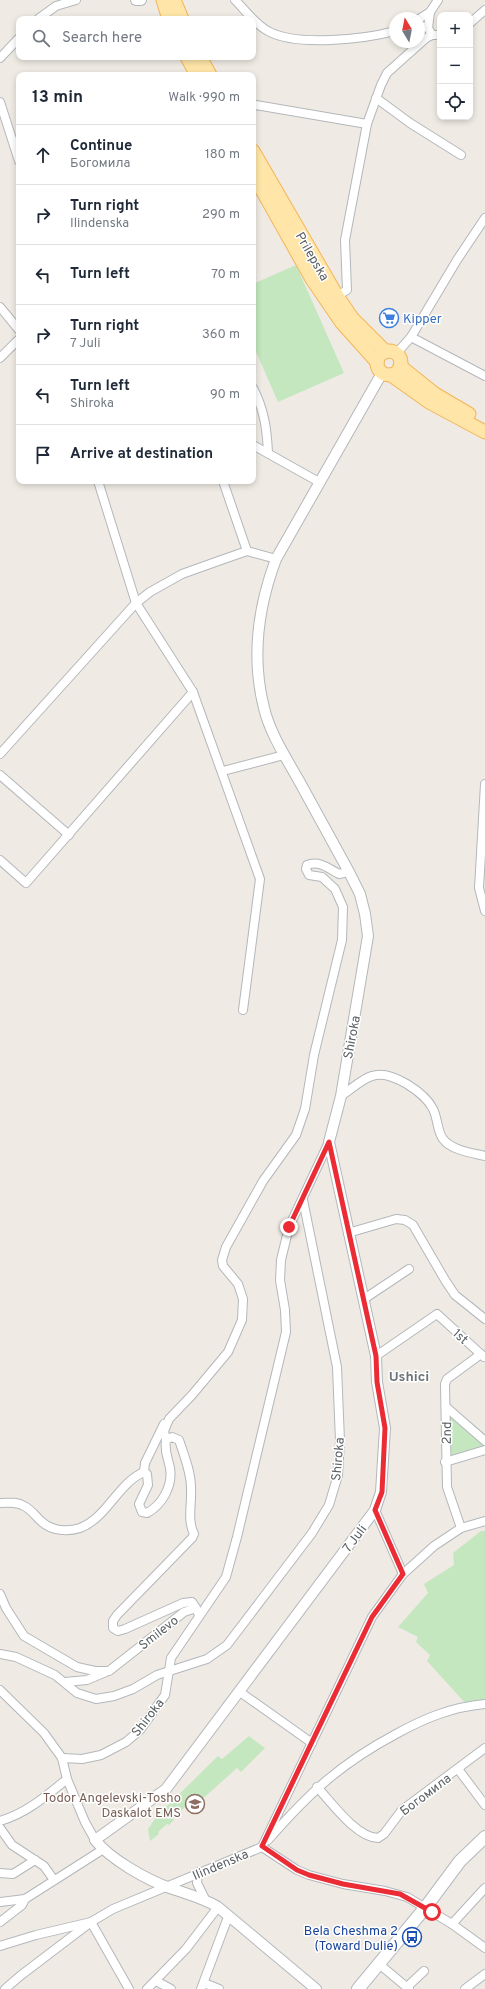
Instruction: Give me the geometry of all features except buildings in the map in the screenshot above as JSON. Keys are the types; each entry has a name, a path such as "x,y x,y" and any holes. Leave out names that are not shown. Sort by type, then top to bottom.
{"main road":[{"path":"163,0 168,16"},
{"path":"174,0 181,16"},
{"path":"189,60 195,72"},
{"path":"202,60 208,72"},
{"name":"Prilepska","path":"256,156 337,296 352,318 389,364 434,394 485,422"},
{"name":"Prilepska","path":"256,179 312,279 337,317 429,402 485,432"},
{"path":"358,1989 460,1861 485,1837"}],"street":[{"path":"42,16 56,6 76,0"},
{"path":"136,0 141,0"},
{"path":"235,0 252,16"},
{"path":"425,15 430,12 438,0"},
{"path":"473,20 485,10"},
{"path":"337,296 347,290 345,240 367,124 387,73 433,32 430,12"},
{"path":"256,20 267,31 281,38 321,40 355,38 389,31"},
{"path":"0,58 16,41"},
{"path":"376,98 410,123 461,155"},
{"path":"0,102 16,152"},
{"path":"256,105 367,124"},
{"path":"389,364 411,336 457,260 484,221"},
{"path":"0,307 16,326"},
{"path":"411,336 485,376"},
{"path":"0,358 16,342"},
{"name":"Shiroka","path":"62,1758 82,1759 101,1755 126,1742 140,1730 165,1695 171,1658 197,1612 226,1577 286,1332 285,1310 280,1280 280,1260 289,1227 329,1142 341,1096 368,936 362,900 349,872 284,755 264,709 257,672 259,622 267,583 276,559 319,482 389,364"},
{"path":"256,394 267,426 268,453"},
{"path":"256,447 319,482"},
{"path":"99,484 136,603 193,692 223,771 260,878 243,1010"},
{"path":"224,484 247,552"},
{"path":"0,754 136,603 150,592 182,574 247,552 276,559"},
{"path":"0,860 26,883 193,692"},
{"path":"223,771 284,755"},
{"path":"0,775 69,835"},
{"path":"485,784 484,828 479,888 485,910"},
{"path":"169,1419 164,1431 166,1440 164,1448 170,1469 170,1482 159,1504 147,1513 142,1512 139,1504 148,1485 147,1474 144,1472 145,1463 161,1427 192,1395 228,1352 239,1327 243,1311 243,1299 238,1284 223,1266 222,1260 226,1247 263,1181 296,1135 305,1109 314,1055 342,940 344,907 335,889 322,877 309,875 306,869 307,865 311,863 321,863 340,874 349,872"},
{"path":"341,1096 372,1076 382,1076 400,1081 416,1089 433,1108 440,1132 447,1142 452,1146 485,1156"},
{"name":"7 Juli","path":"95,1840 166,1789 375,1510 382,1492 385,1428 377,1382 376,1356 329,1142"},
{"name":"Shiroka","path":"168,1672 207,1659 227,1645 312,1533 329,1505 338,1475 340,1441 337,1367 303,1200"},
{"path":"348,1233 396,1219 405,1220 413,1225 445,1280 455,1294 485,1319"},
{"path":"364,1299 409,1269"},
{"name":"1st","path":"376,1356 437,1314 483,1356"},
{"name":"2nd","path":"461,1528 447,1487 445,1462 445,1384 447,1378 483,1356"},
{"path":"446,1407 485,1441"},
{"path":"166,1440 172,1437 179,1440 191,1488 190,1525 194,1534 192,1538 117,1615 113,1622 113,1628 118,1630 125,1629 184,1603 192,1602 197,1612"},
{"path":"445,1462 485,1450"},
{"path":"0,1504 13,1502 24,1506 44,1524 63,1531 71,1530 89,1523 110,1504 136,1475 144,1472"},
{"path":"375,1510 403,1574"},
{"name":"Ilindenska","path":"0,1946 36,1935 91,1922 113,1910 168,1888 198,1872 262,1846 372,1617 403,1574 434,1546 461,1528 485,1521"},
{"path":"0,1594 6,1608 24,1636 77,1667 95,1671 109,1671"},
{"name":"Smilevo","path":"109,1671 184,1612 197,1612"},
{"path":"0,1654 16,1657 55,1675 77,1693 96,1699 121,1694 157,1675 168,1672"},
{"path":"65,1682 87,1680 109,1671"},
{"path":"0,1690 44,1733 62,1758 67,1779 85,1822 102,1850 127,1867 168,1888 205,1899 218,1907 228,1917 316,1989"},
{"path":"240,1692 312,1743"},
{"path":"485,1704 467,1705 445,1711 415,1724 368,1749 340,1768 317,1787 262,1846 297,1870 309,1875 343,1884 400,1894 452,1924 485,1948"},
{"name":"Богомила","path":"317,1787 361,1832 371,1838 378,1838 384,1834 402,1810 485,1748"},
{"path":"458,1769 485,1805"},
{"path":"0,1820 12,1817 29,1809 67,1779"},
{"path":"286,1798 297,1807"},
{"path":"0,1828 12,1845 44,1866 54,1880"},
{"path":"0,1902 25,1899 102,1850"},
{"path":"0,1873 13,1874 35,1860"},
{"path":"198,1872 197,1883 205,1899"},
{"path":"452,1924 485,1888"},
{"path":"0,1922 22,1906 25,1899"},
{"path":"147,1989 186,1949 218,1907"},
{"path":"219,1989 202,1986 228,1917"},
{"path":"5,1989 91,1922 129,1989"},
{"path":"379,1964 408,1988 424,1971"},
{"path":"465,1989 485,1974"},
{"path":"156,1981 171,1989"}],"green space":[{"path":"296,265 344,373 278,402 256,352 256,283"},
{"path":"446,1407 485,1441 485,1450 445,1462"},
{"path":"481,1531 485,1531 485,1704 467,1705 427,1661 430,1655 416,1642 418,1637 398,1627 428,1593 424,1584 454,1565 453,1553"},
{"path":"249,1736 265,1748 241,1772 237,1768 189,1811 185,1807 169,1825 167,1824 158,1832 159,1834 150,1841 148,1829 157,1816 218,1756 222,1759"}],"place":[{"name":"Kipper","path":"389,318"},
{"name":"Todor Angelevski-Tosho Daskalot EMS","path":"195,1804"},
{"name":"Bela Cheshma 2 (Toward Dulie)","path":"412,1937"}],"district":[{"name":"Ushici","path":"409,1376"}],"route":[{"path":"289,1227 329,1142 331,1157 376,1356 377,1382 385,1428 382,1492 375,1510 403,1574 372,1617 262,1846 297,1870 309,1875 343,1884 385,1890 400,1894 432,1912"}]}
